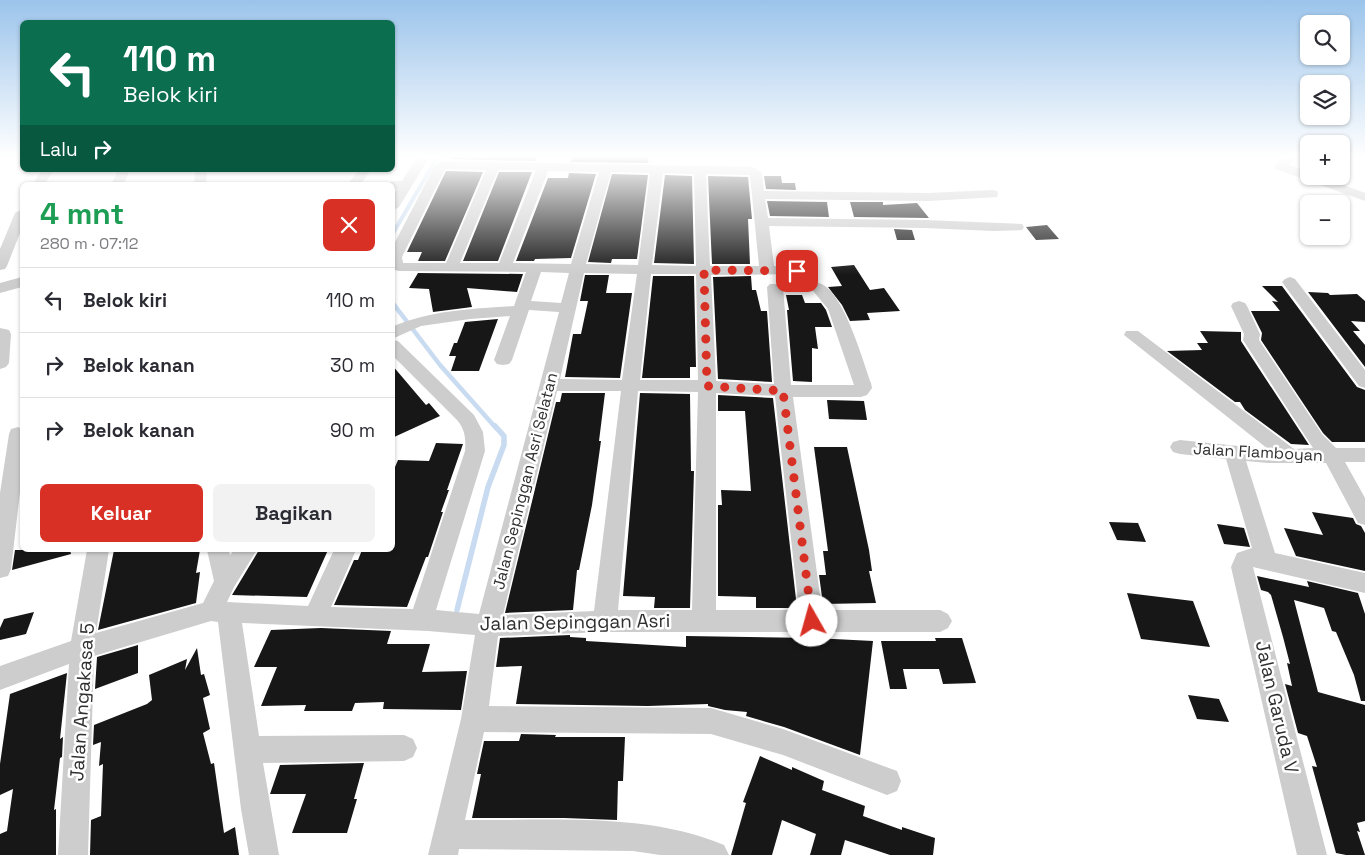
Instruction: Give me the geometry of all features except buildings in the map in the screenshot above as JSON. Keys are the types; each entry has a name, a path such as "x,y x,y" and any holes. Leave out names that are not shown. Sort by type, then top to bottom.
{"street":[{"path":"395,255 426,196"},
{"path":"451,267 481,196"},
{"path":"504,268 532,196"},
{"name":"Jalan Sepinggan Asri Selatan","path":"445,844 474,719 482,626 550,385 577,269 598,196"},
{"path":"605,621 630,386 653,196"},
{"path":"701,196 707,386 704,620"},
{"path":"758,196 767,271"},
{"path":"835,196 951,196"},
{"path":"0,266 20,217"},
{"path":"760,222 864,226 926,224 985,228 1017,227"},
{"path":"395,261 399,267 797,271"},
{"path":"503,360 534,268"},
{"path":"1290,282 1365,382"},
{"path":"0,288 20,283"},
{"path":"550,385 707,386 783,391 861,392 863,388 836,308 817,286"},
{"path":"775,288 783,391 812,621"},
{"path":"1239,306 1252,334 1251,340 1315,439 1332,456 1365,518"},
{"path":"395,333 417,322 470,314 521,308 568,308"},
{"path":"0,333 3,334 0,364"},
{"path":"1132,335 1288,454"},
{"path":"395,348 464,415 472,424 476,435 475,451 424,620"},
{"path":"0,569 18,434"},
{"name":"Jalan Flamboyan","path":"1180,447 1268,456 1288,454 1365,455"},
{"name":"Jalan Garuda V","path":"1234,453 1256,560 1242,566 1312,855"},
{"name":"Jalan Angakasa 5","path":"74,855 82,648 98,552"},
{"path":"218,552 224,581 220,612 247,750 255,809 264,855"},
{"path":"224,581 245,552"},
{"path":"315,617 344,552"},
{"path":"1256,560 1364,585"},
{"name":"Jalan Sepinggan Asri","path":"0,678 82,648 220,612 424,620 482,626 605,621 940,621"},
{"path":"474,719 711,721 783,742 887,781"},
{"path":"247,750 404,748"},
{"path":"445,844 633,836 682,844 714,855"}],"waterway":[{"path":"395,230 415,196"},
{"path":"395,306 440,365 496,428"},
{"path":"457,610 488,487 504,445 504,436 495,426"}],"route":[{"path":"797,271 704,270 707,386 783,391 812,621"}]}
